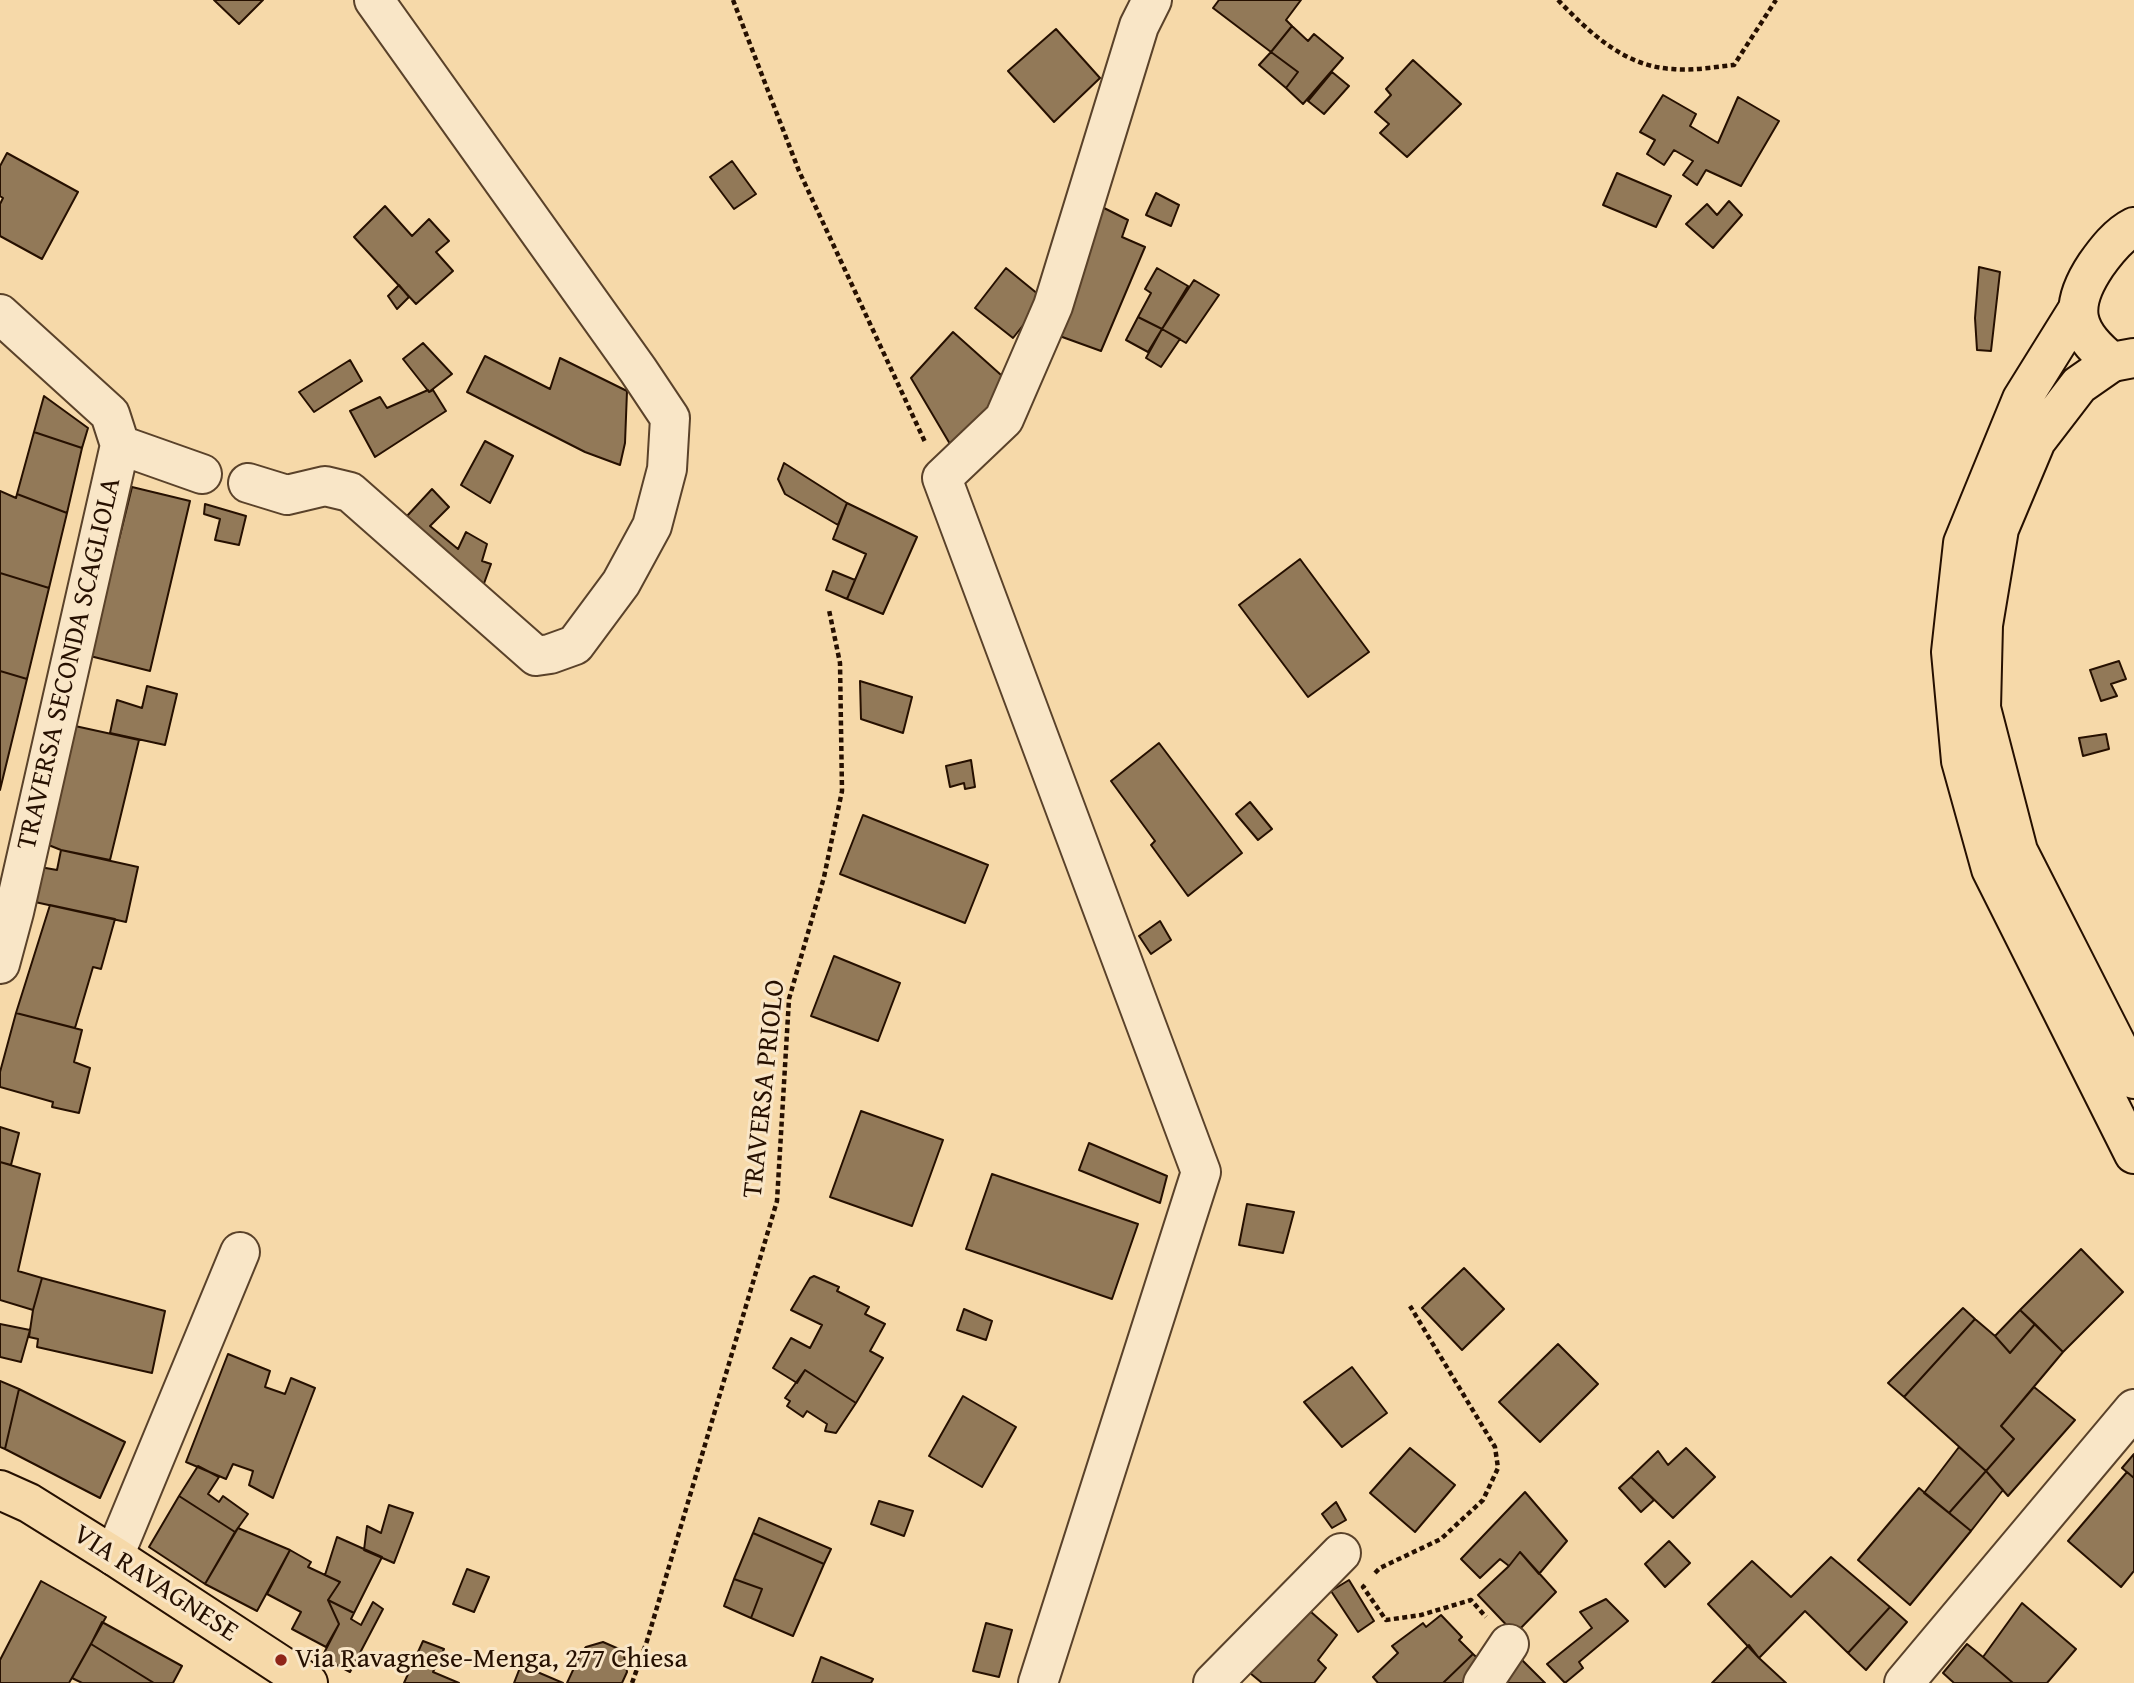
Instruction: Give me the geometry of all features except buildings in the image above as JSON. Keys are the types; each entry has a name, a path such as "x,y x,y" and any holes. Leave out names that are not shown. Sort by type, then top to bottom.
{"main road":[{"path":"2134,228 2108,248 2082,288 2078,309 2022,399 1963,543 1951,652 1961,761 2134,1154"},
{"path":"2078,309 2083,331 2098,351 2123,360"},
{"path":"2123,360 2079,385 2036,441 1999,529 1983,625 1981,708 2005,860 2134,1079"},
{"name":"VIA RAVAGNESE","path":"0,1490 29,1503 114,1556 308,1683"}],"street":[{"path":"248,483 288,495 325,486 350,492 536,656 575,645 621,583 652,526 667,469 670,418 374,0"},
{"path":"1042,1681 1201,1172 942,478 1004,419 1015,394 1053,306 1139,26 1152,0"},
{"path":"0,314 110,414 120,445 202,474"},
{"name":"TRAVERSA SECONDA SCAGLIOLA","path":"0,964 120,445"},
{"path":"114,1556 240,1252"},
{"path":"1904,1683 2134,1409"},
{"path":"1213,1683 1341,1553"},
{"path":"1483,1683 1509,1644"}],"path":[{"path":"733,0 799,172 942,478"},
{"path":"1558,0 1588,30 1632,61 1673,69 1734,65 1776,0"},
{"name":"TRAVERSA PRIOLO","path":"632,1683 651,1628 778,1201 789,999 824,877 842,791 841,663 829,610"},
{"path":"1410,1306 1495,1447 1499,1468 1483,1500 1441,1539 1380,1568 1363,1587 1386,1619 1421,1615 1471,1600 1509,1644"}],"place":[{"name":"Via Ravagnese-Menga, 277 Chiesa","path":"281,1660"}]}
